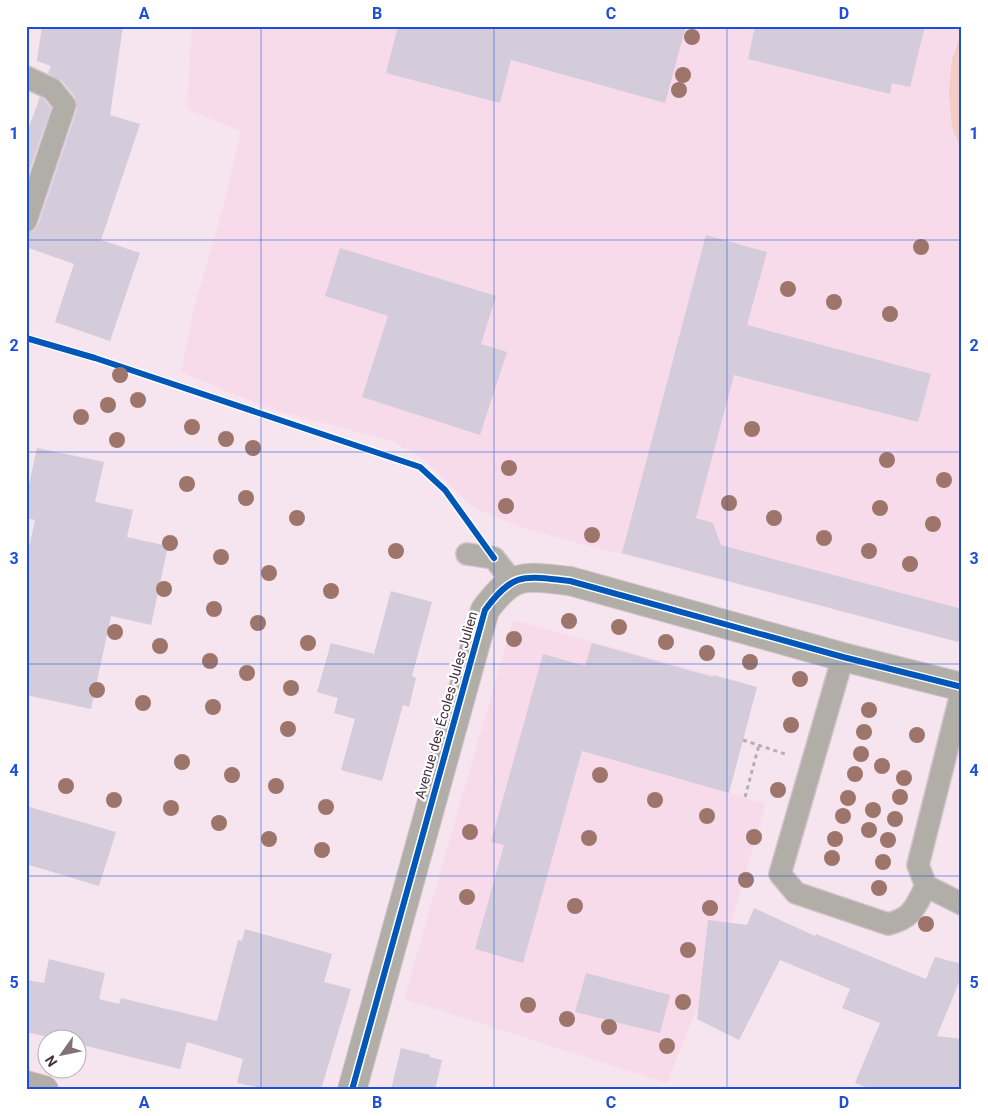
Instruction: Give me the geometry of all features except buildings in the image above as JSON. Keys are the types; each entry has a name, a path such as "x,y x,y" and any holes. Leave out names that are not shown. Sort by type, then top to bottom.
{"street":[{"path":"512,581 532,577 570,581 842,657 962,688"},
{"name":"Avenue des Écoles Jules Julien","path":"352,1090 485,610 498,592 512,581"},
{"path":"26,1085 44,1090"}],"lane":[{"path":"26,77 52,88 65,105 26,221"},
{"path":"467,554 494,558 512,581"},
{"path":"842,657 780,874 796,893 888,924 902,920 914,910 926,886"},
{"path":"962,688 918,865 926,886 962,904"}],"path":[{"path":"743,740 812,762"},
{"path":"744,797 759,745"}],"shaded area":[{"path":"192,26 962,26 962,643 529,530 474,508 425,460 392,441 278,411 181,372 194,308 223,207 241,131 187,109"},
{"path":"962,32 962,151 952,127 949,93 952,59"},
{"path":"513,620 757,687 729,793 766,804 731,923 667,1083 404,999"}],"cycle path":[{"path":"26,338 95,358 420,467 445,490 494,558"},
{"path":"352,1090 485,610 495,597 513,582 531,578 570,581 843,657 962,687"}]}
